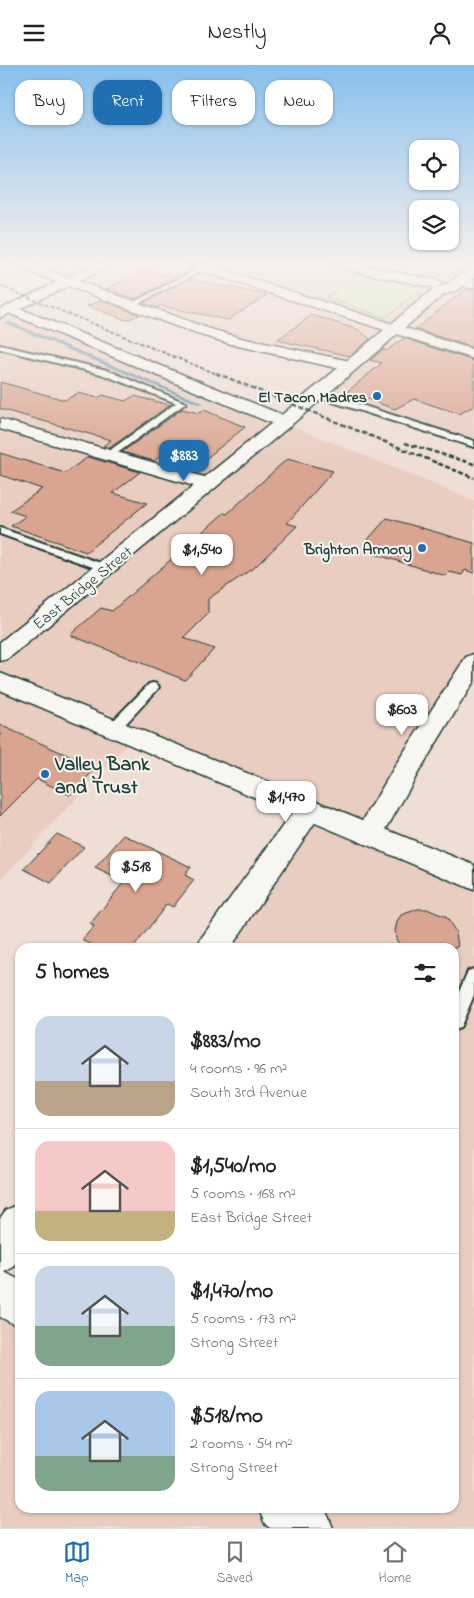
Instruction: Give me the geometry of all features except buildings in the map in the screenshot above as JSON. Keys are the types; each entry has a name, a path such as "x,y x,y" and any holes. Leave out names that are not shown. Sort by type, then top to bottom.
{"street":[{"path":"56,332 284,422"},
{"path":"210,332 238,342 350,366"},
{"name":"East Bridge Street","path":"0,654 392,332"},
{"path":"402,332 474,355"},
{"path":"0,424 208,484"},
{"path":"369,834 407,768 474,662"},
{"path":"0,681 474,879"},
{"path":"216,943 310,809"},
{"path":"0,1253 15,1231"},
{"path":"0,1291 15,1302"},
{"path":"290,1513 309,1528"}],"lane":[{"path":"0,347 104,372 182,403 109,455"},
{"path":"317,394 474,444"},
{"path":"0,531 105,568"},
{"path":"114,728 153,687"},
{"path":"459,1010 474,976"}],"shaded area":[{"path":"0,332 67,332 474,501 474,662 369,834 474,878 474,1528 0,1528 0,1291 15,1302 15,1513 459,1513 459,943 216,943 310,809 134,737 0,880"},
{"path":"215,332 474,332 474,444 317,394 350,367"}],"waterway":[{"path":"31,332 200,403"}],"railway":[{"path":"114,332 219,375"},
{"path":"216,373 474,478"},
{"path":"405,443 474,464"}],"place":[{"name":"El Tacon Madres","path":"377,396"},
{"name":"Brighton Armory","path":"422,548"},
{"name":"Valley Bank and Trust","path":"45,774"}]}
